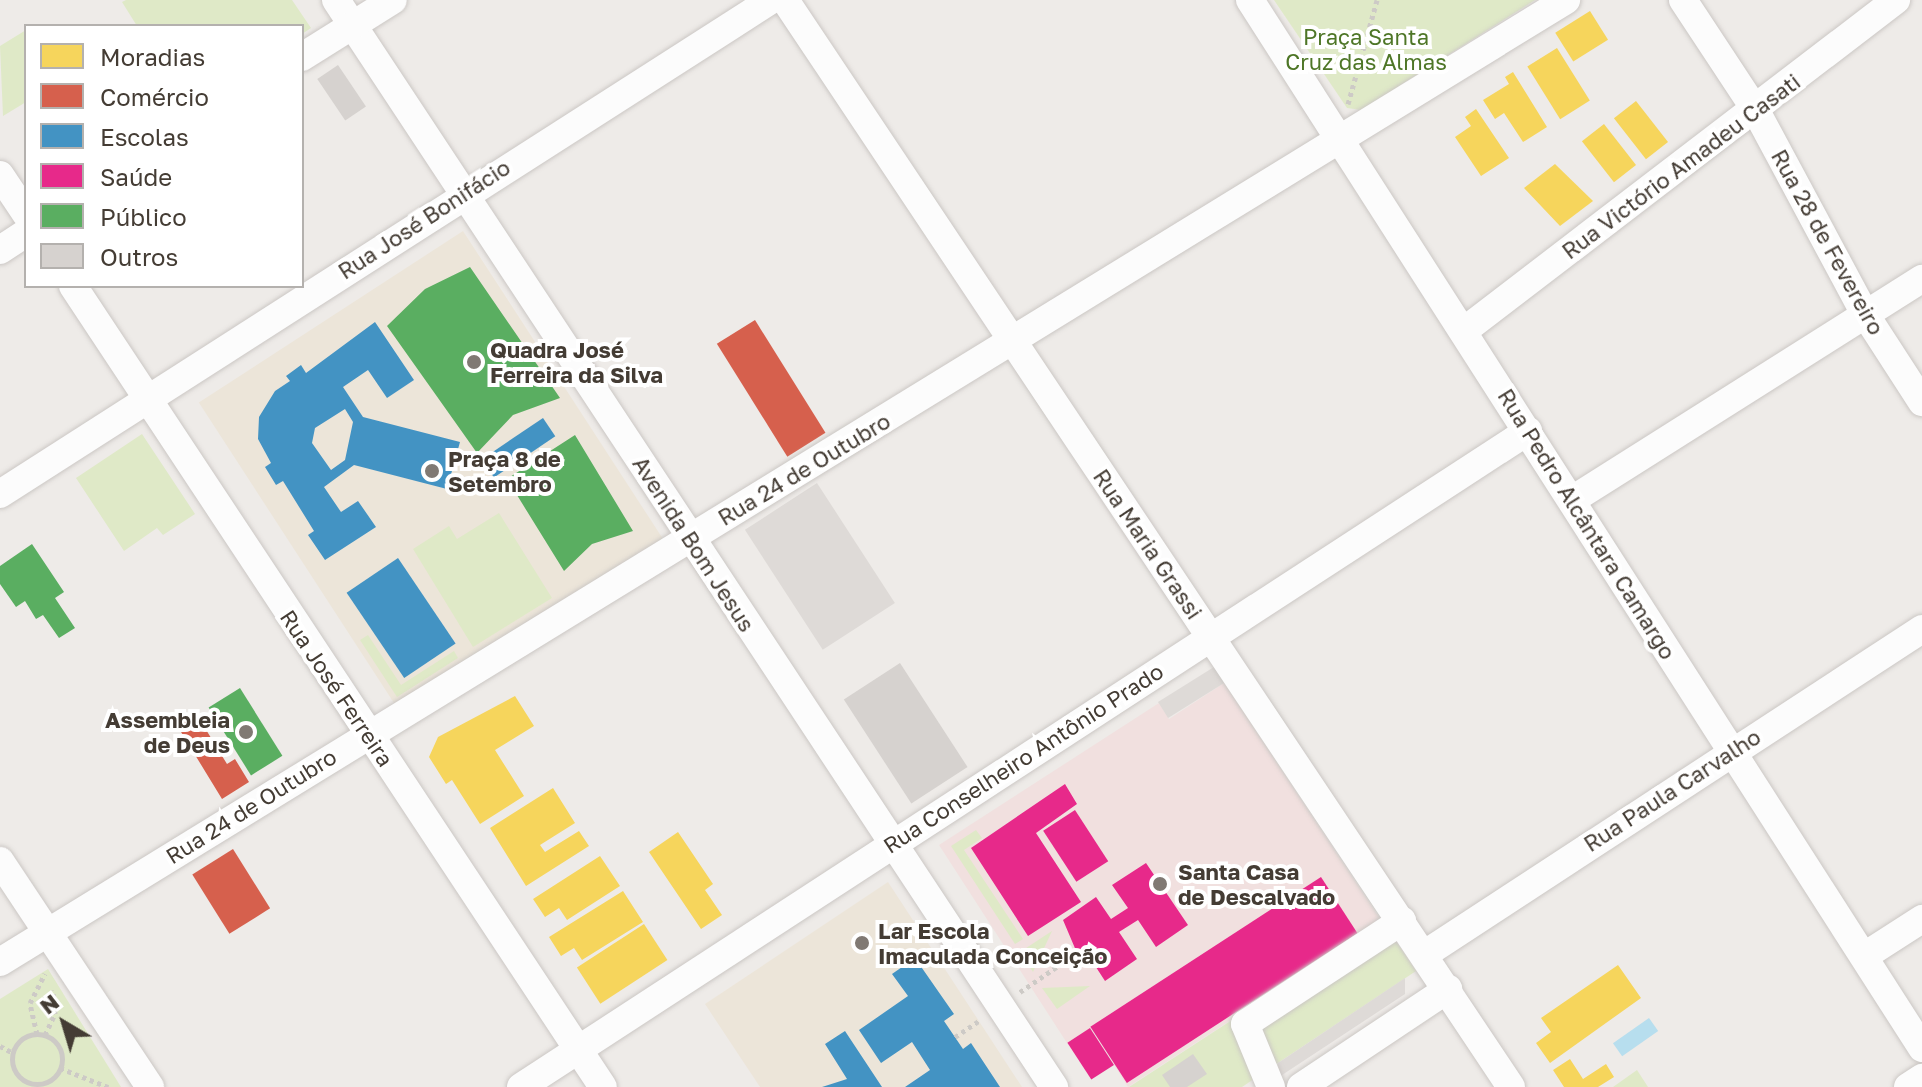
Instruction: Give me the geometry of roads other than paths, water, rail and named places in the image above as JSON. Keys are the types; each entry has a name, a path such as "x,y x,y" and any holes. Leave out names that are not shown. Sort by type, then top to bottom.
{"street":[{"name":"Avenida Bom Jesus","path":"336,0 891,843 989,1013 1054,1087"},
{"path":"304,56 393,0"},
{"name":"Rua José Bonifácio","path":"0,494 464,193 771,0"},
{"name":"Rua Maria Grassi","path":"785,0 1511,1087"},
{"name":"Rua Pedro Alcântara Camargo","path":"1250,0 1465,330 1730,750 1866,955 1922,1048"},
{"name":"Rua 24 de Outubro","path":"0,962 1566,0"},
{"name":"Rua 28 de Fevereiro","path":"1683,0 1755,109 1865,314 1922,402"},
{"name":"Rua Victório Amadeu Casati","path":"1465,330 1896,0"},
{"path":"0,175 24,211"},
{"path":"0,250 24,234"},
{"path":"1572,500 1922,279"},
{"name":"Rua José Ferreira","path":"74,288 603,1087"},
{"name":"Rua Conselheiro Antônio Prado","path":"521,1087 891,843 1528,431"},
{"name":"Rua Paula Carvalho","path":"1425,954 1730,750 1922,629"},
{"path":"0,861 150,1087"},
{"path":"1866,955 1922,919"},
{"path":"1271,1087 1245,1024 1402,921"},
{"path":"1301,1087 1448,989"},
{"path":"1908,1087 1922,1078"}],"water":[{"path":"1649,1018 1658,1031 1622,1056 1613,1043"}],"place":[{"name":"Quadra José Ferreira da Silva","path":"474,362"},
{"name":"Praça 8 de Setembro","path":"432,471"},
{"name":"Assembleia de Deus","path":"246,732"},
{"name":"Santa Casa de Descalvado","path":"1160,884"},
{"name":"Lar Escola Imaculada Conceição","path":"862,943"}],"park label":[{"name":"Praça Santa Cruz das Almas","path":"1366,48"}]}
